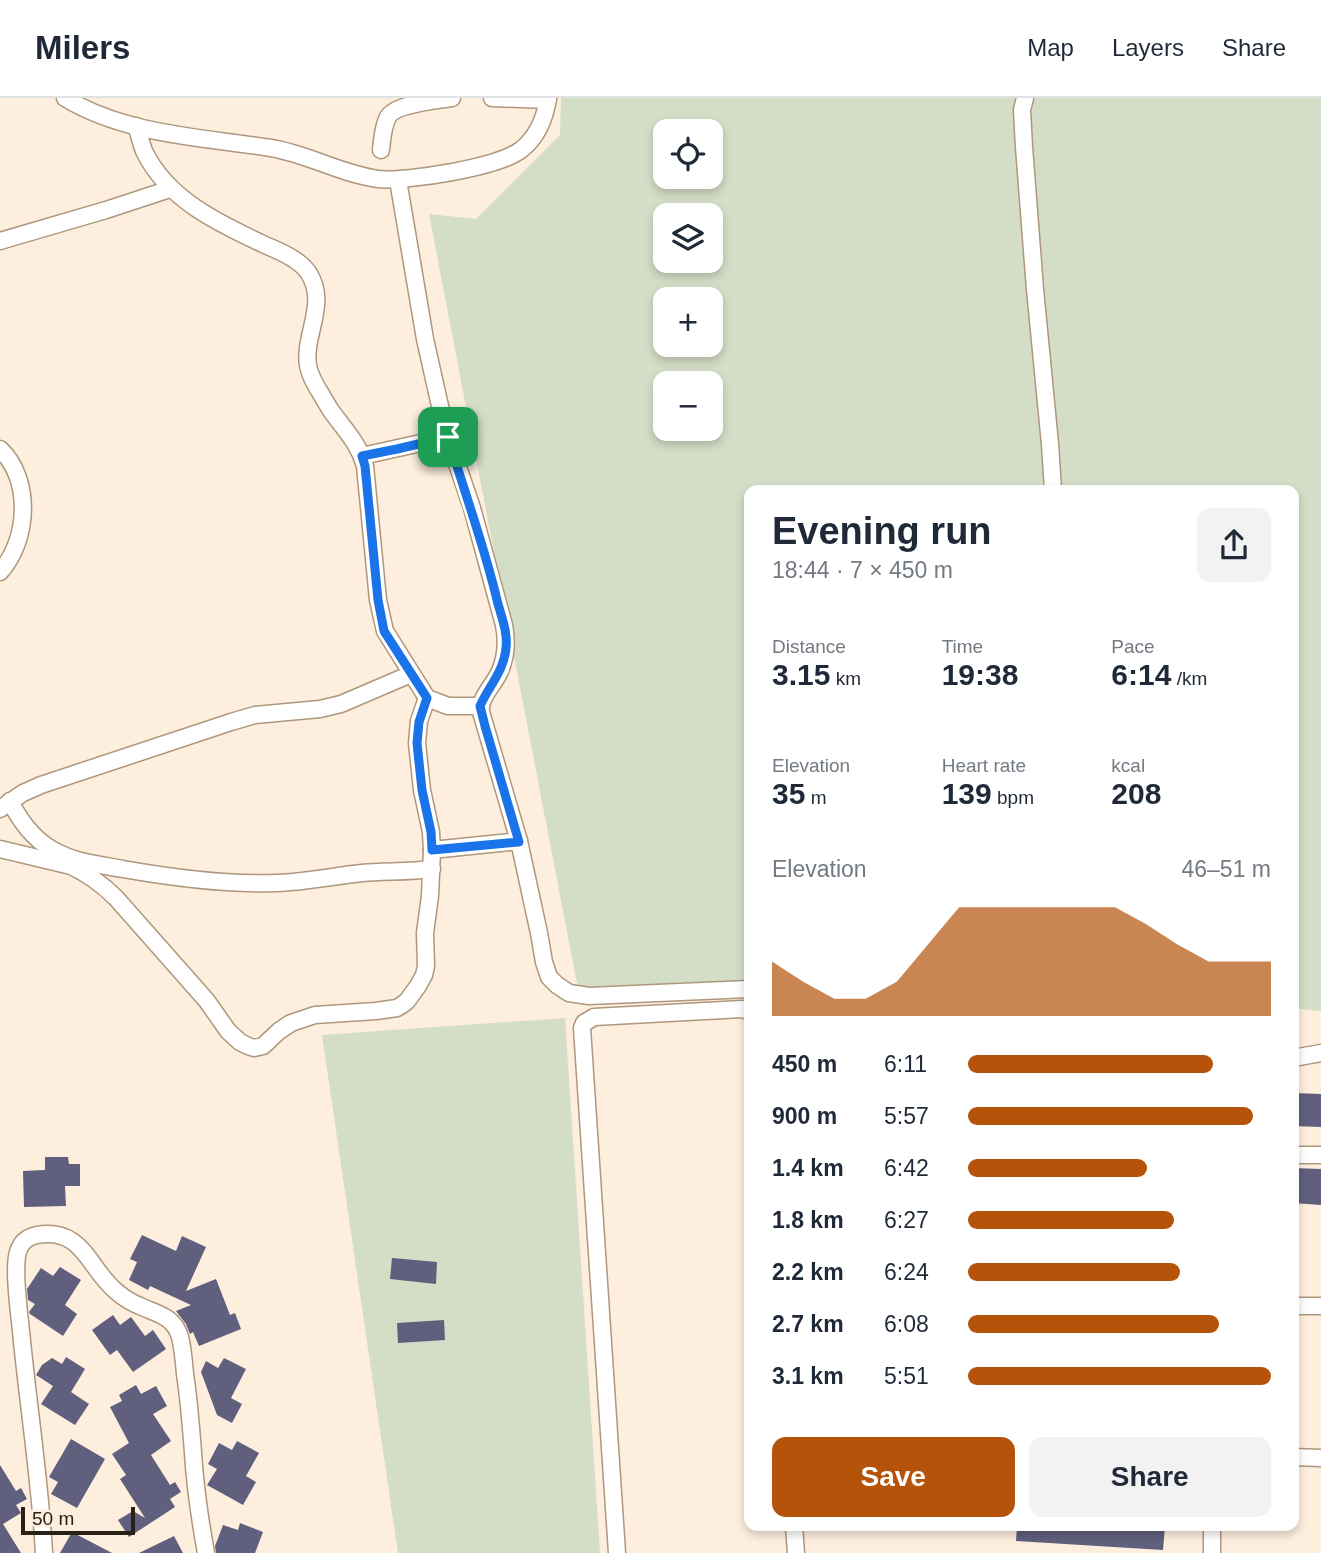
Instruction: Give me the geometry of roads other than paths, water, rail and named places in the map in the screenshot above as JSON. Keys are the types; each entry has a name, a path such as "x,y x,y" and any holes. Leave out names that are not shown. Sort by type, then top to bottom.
{"street":[{"path":"65,98 97,113 136,126 292,152 360,176 398,180 455,171 515,154 534,138 548,99 492,98"},
{"path":"382,150 386,122 391,112 401,107 452,98"},
{"path":"1025,98 1022,110 1024,147 1053,485"},
{"path":"136,126 144,151 170,189 235,231 290,257 307,271 316,289 316,312 308,365 312,379 330,410 355,442 365,466 378,600 384,631 427,698 448,706 480,706"},
{"path":"398,180 425,339 448,437 472,508 506,638 500,671 480,706 519,842 549,977 569,993 589,996 744,989"},
{"path":"0,242 170,189"},
{"path":"362,456 448,437"},
{"path":"0,449 16,470 23,522 17,546 0,572"},
{"path":"411,674 341,705 255,715 231,722 41,785 5,805 23,824 62,855 81,861 186,879 259,883 432,869"},
{"path":"0,849 71,866 106,888 197,989 228,1031 240,1042 254,1048 263,1046 286,1027 305,1018 329,1013 397,1008 407,1001 418,986 426,966 425,933 432,850 417,743 419,722 427,698"},
{"path":"432,850 519,842"},
{"path":"617,1553 582,1028 584,1023 594,1017 744,1010"},
{"path":"1299,1057 1321,1053"},
{"path":"1299,1155 1321,1155"},
{"path":"44,1553 20,1317 17,1259 20,1246 26,1239 52,1234 70,1238 87,1255 104,1281 135,1304 166,1317 177,1330 183,1353 194,1468 206,1553"},
{"path":"1299,1306 1321,1306"},
{"path":"1299,1457 1321,1458"},
{"path":"794,1531 796,1553"},
{"path":"1212,1531 1212,1553"}]}
